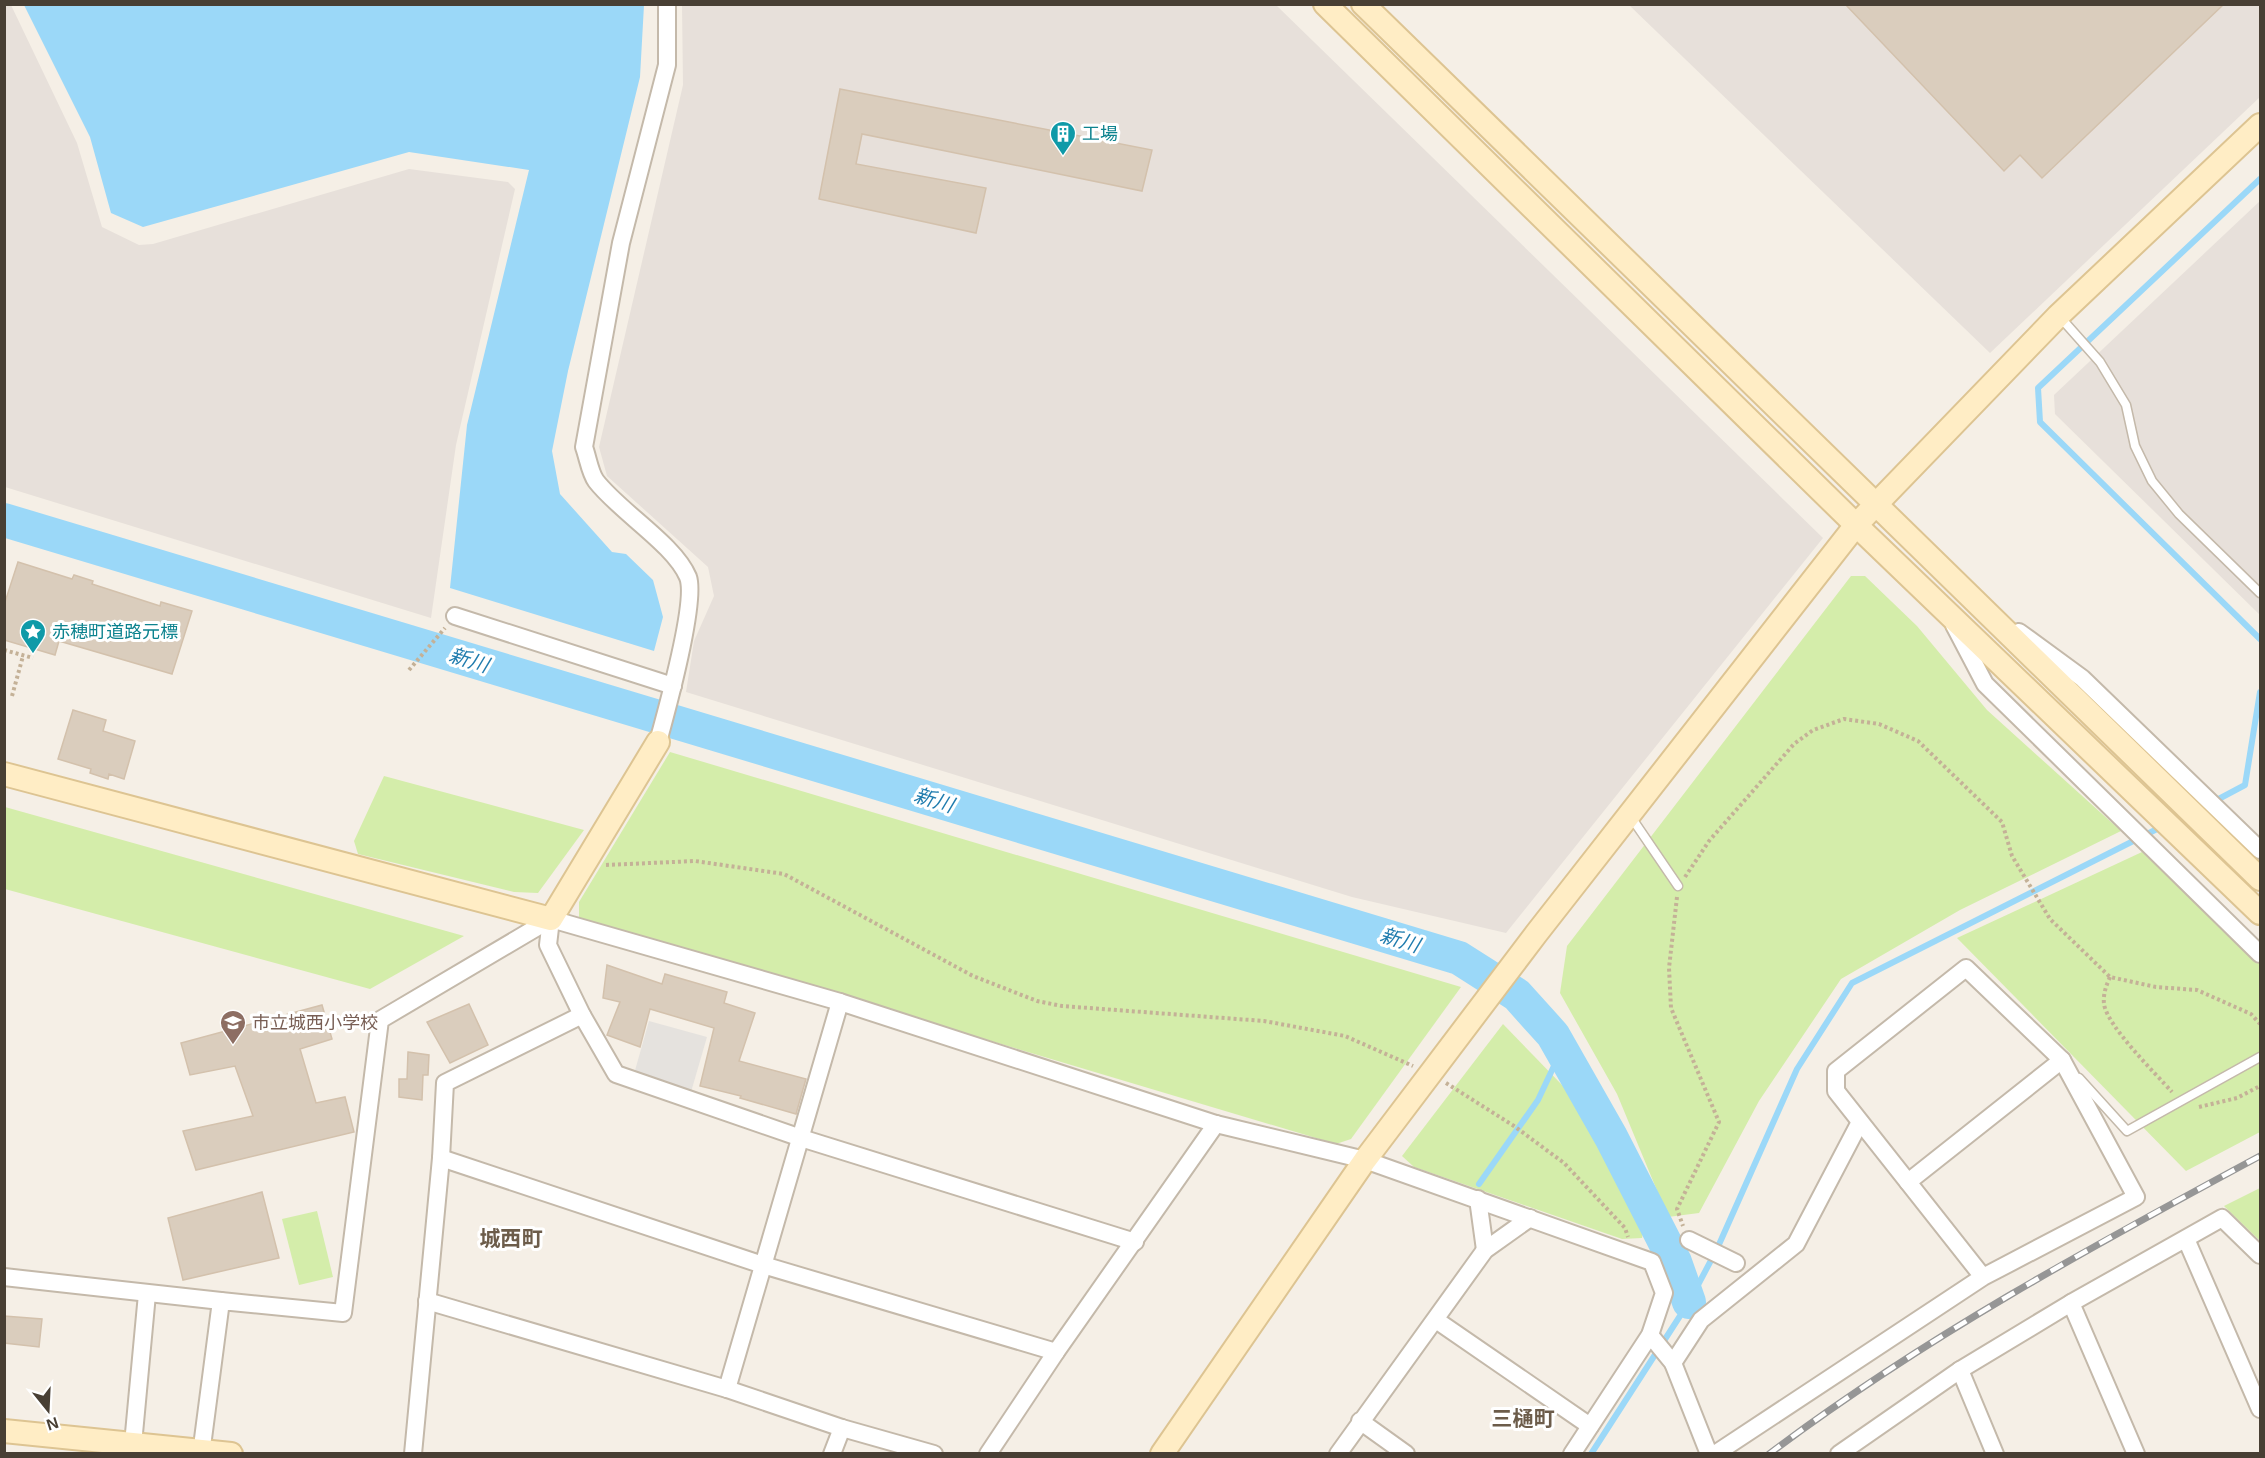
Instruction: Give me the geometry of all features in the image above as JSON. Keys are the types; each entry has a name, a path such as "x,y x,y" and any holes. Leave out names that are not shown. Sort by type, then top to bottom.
{"street":[{"path":"667,4 667,65 621,243 584,447 595,479 621,509 681,564 689,579 690,603 673,686 658,742 551,919 548,945 582,1015 616,1074 801,1138 1135,1242"},
{"path":"1318,4 1332,12 1856,525 2260,913"},
{"path":"1363,4 1979,603 2190,796 2260,879"},
{"path":"1162,1454 1365,1160 1536,934 1856,525 2058,316 2260,125"},
{"path":"1948,613 1985,684 2260,954"},
{"path":"455,616 673,686"},
{"path":"4,774 551,919 840,1002 1216,1124 1365,1160 1652,1263 1664,1293 1652,1338 1572,1454"},
{"path":"2190,796 2220,812 2260,850"},
{"path":"4,1277 343,1313 380,1020 551,919"},
{"path":"1715,1454 1983,1277 2136,1197 2062,1060 1966,968 1836,1071 1836,1091 1983,1277"},
{"path":"727,1389 840,1002"},
{"path":"413,1454 441,1158 445,1083 582,1015"},
{"path":"1908,1182 2062,1060"},
{"path":"1670,1358 1701,1320 1796,1244 1860,1122"},
{"path":"988,1454 1056,1352 1216,1124"},
{"path":"441,1158 763,1265 1056,1352"},
{"path":"1478,1200 1485,1250"},
{"path":"1338,1454 1485,1250 1530,1218"},
{"path":"1846,1451 1960,1370 2223,1218 2260,1255"},
{"path":"2186,1239 2260,1409"},
{"path":"1689,1240 1736,1263"},
{"path":"133,1444 147,1293"},
{"path":"201,1452 221,1301"},
{"path":"427,1301 727,1389 842,1428 934,1454"},
{"path":"2071,1304 2136,1454"},
{"path":"1436,1320 1590,1426"},
{"path":"1652,1338 1670,1358 1709,1454"},
{"path":"1960,1370 1995,1454"},
{"path":"1360,1421 1406,1454"},
{"path":"832,1454 842,1428"},
{"path":"4,1431 231,1454"}],"lane":[{"path":"2058,316 2100,362 2126,405 2135,446 2152,481 2179,514 2260,593"},
{"path":"1630,815 1678,886"},
{"path":"2062,1060 2127,1131 2260,1057"}],"path":[{"path":"409,670 455,616"},
{"path":"4,650 33,658"},
{"path":"12,696 23,656"},
{"path":"1689,1240 1677,1209 1719,1122 1671,1008 1669,968 1678,886 1709,841 1794,744 1813,729 1844,719 1879,724 1918,741 2002,822 2012,856 2050,919 2110,977 2156,987 2197,990 2251,1014 2260,1024"},
{"path":"584,866 695,861 784,874 973,976 1037,1001 1062,1006 1264,1021 1345,1036 1431,1074 1529,1136 1564,1163 1625,1227 1634,1256"},
{"path":"2110,977 2104,991 2104,1007 2117,1029 2180,1101 2202,1107 2237,1098 2260,1086"}],"shaded area":[{"path":"4,5 11,5 77,143 102,227 139,245 153,244 409,169 508,182 515,189 456,445 431,618 5,487"},
{"path":"682,5 1276,5 1823,538 1506,933 1352,897 686,692 694,641 714,596 708,567 607,476 599,447 683,85"},
{"path":"1629,5 2260,5 2260,97 1990,353"},
{"path":"2260,201 2260,615 2055,414 2054,395"},
{"path":"649,1021 707,1037 691,1092 634,1074"}],"green space":[{"path":"1851,576 1865,576 1917,626 1987,710 2121,831 1960,910 1841,979 1759,1101 1699,1213 1668,1217 1617,1094 1560,993 1567,946"},
{"path":"670,752 1461,987 1351,1139 1336,1144 579,918 579,902"},
{"path":"384,776 584,830 538,893 514,892 358,854 354,841"},
{"path":"4,807 464,936 370,989 5,889"},
{"path":"2142,852 2260,963 2260,1132 2186,1171 1957,938"},
{"path":"1503,1024 1564,1087 1612,1160 1644,1224 1642,1238 1622,1239 1414,1167 1402,1156"},
{"path":"2260,1188 2260,1241 2224,1206"},
{"path":"317,1211 333,1277 299,1285 282,1219"}],"water":[{"path":"24,5 644,5 640,77 568,371 552,451 560,494 612,552 626,554 653,580 663,617 654,651 450,588 467,425 529,170 409,152 143,227 111,213 90,137"}],"building":[{"path":"1845,4 2224,4 2042,178 2020,155 2004,171"},
{"name":"工場","path":"840,89 1152,150 1142,191 862,134 856,164 986,188 976,233 819,199"},
{"path":"18,562 72,579 74,575 93,581 92,584 160,606 161,602 192,611 172,674 59,641 55,655 4,640 4,605"},
{"path":"73,710 106,720 103,731 135,741 124,779 109,774 108,779 90,773 91,769 58,759"},
{"path":"607,965 662,984 665,974 727,992 724,1003 755,1013 739,1061 806,1079 796,1114 740,1098 741,1096 700,1086 714,1028 650,1009 640,1047 607,1035 620,1002 603,998"},
{"path":"469,1004 488,1045 450,1063 427,1022"},
{"path":"322,1005 332,1039 300,1049 316,1103 345,1097 354,1132 196,1170 183,1131 253,1116 235,1066 190,1075 181,1043"},
{"path":"408,1052 429,1055 428,1075 423,1075 422,1100 399,1097 399,1079 407,1079"},
{"path":"262,1192 279,1258 183,1280 168,1218"},
{"path":"4,1316 42,1319 39,1347 4,1343"}],"waterway":[{"path":"2260,179 2038,388 2040,422 2260,639"},
{"name":"新川","path":"4,520 1459,958 1517,995 1553,1035 1611,1137 1675,1262 1689,1302"},
{"path":"2213,802 2245,785 2260,692"},
{"path":"1591,1454 1689,1302 1717,1249 1797,1069 1852,983 2163,826"},
{"path":"1479,1184 1538,1100 1561,1051"}],"railway":[{"path":"1769,1454 1887,1371 1947,1333 2071,1260 2260,1156"}],"place":[{"name":"工場","path":"1063,157"},
{"name":"赤穂町道路元標","path":"33,655"},
{"name":"市立城西小学校","path":"233,1046"}],"district":[{"name":"城西町","path":"511,1239"},
{"name":"三樋町","path":"1523,1419"}]}
